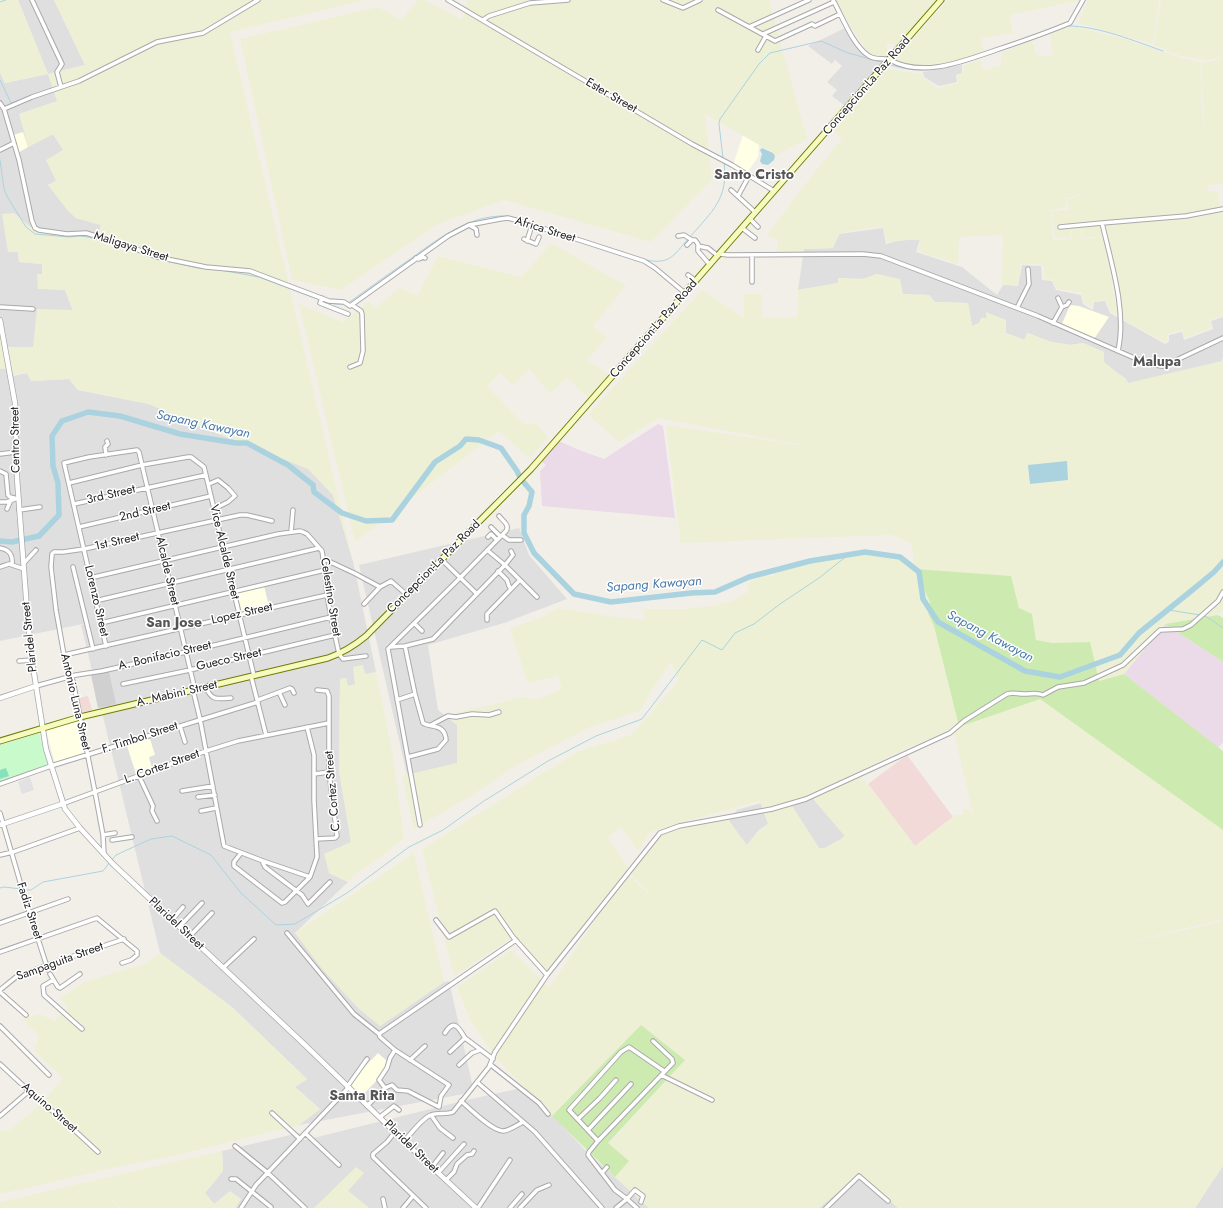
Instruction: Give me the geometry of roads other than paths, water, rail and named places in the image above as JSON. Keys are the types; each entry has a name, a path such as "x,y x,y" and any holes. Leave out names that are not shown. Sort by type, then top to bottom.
{"main road":[{"name":"Concepcion-La Paz Road","path":"353,647 366,636 442,560 527,473 941,0"},
{"name":"A. Mabini Street","path":"0,741 80,717 328,658 353,647"}],"street":[{"path":"32,0 62,64 57,72 61,87"},
{"path":"4,109 92,75 157,42 203,33 258,0"},
{"name":"Ester Street","path":"448,0 774,191"},
{"path":"483,20 489,16 530,3 568,0"},
{"path":"663,0 683,8 700,0"},
{"path":"749,27 809,0"},
{"path":"758,50 765,35 833,1 853,38 865,53 875,58 890,60 896,64 905,66 944,66 975,58 1037,37 1070,23 1082,0"},
{"path":"718,10 775,41 812,24 815,26 840,14"},
{"name":"Maligaya Street","path":"0,103 4,109 14,143 30,217 36,230 67,234 86,234 125,245 157,257 206,267 250,271 321,300 352,305"},
{"path":"0,150 14,143"},
{"path":"738,196 749,176"},
{"path":"731,190 755,212"},
{"path":"1060,227 1186,216 1223,209"},
{"name":"Africa Street","path":"352,305 448,236 469,225 484,221 508,218 644,261 686,293"},
{"path":"750,219 758,227"},
{"path":"1102,223 1119,302 1121,320 1118,351"},
{"path":"469,225 476,230 477,235"},
{"path":"532,225 526,240 536,244 538,237"},
{"path":"742,228 755,238"},
{"path":"678,236 684,235 695,240 698,246 698,251 710,265"},
{"path":"687,245 690,238"},
{"path":"698,246 708,248 719,255 876,254 896,260 1017,308 1148,364 1162,366 1176,361 1223,338"},
{"path":"752,255 752,282"},
{"path":"416,258 425,258"},
{"path":"1017,308 1028,284 1028,269"},
{"path":"688,274 696,281"},
{"path":"1058,298 1062,307"},
{"path":"321,300 320,303 323,305 348,314"},
{"path":"1053,323 1062,307 1067,305 1069,302"},
{"path":"350,367 360,363 363,350 362,314 352,305"},
{"path":"0,307 33,309"},
{"name":"Centro Street","path":"0,320 15,403 15,499 19,510 23,561"},
{"path":"106,455 105,447 108,445 107,441"},
{"name":"Alcalde Street","path":"106,455 136,450 139,452 190,670 224,846 241,853"},
{"path":"0,454 16,452"},
{"name":"Lorenzo Street","path":"106,455 89,457 64,463 106,646"},
{"name":"Vice Alcalde Street","path":"142,465 191,458 204,467 234,591 266,735"},
{"path":"69,483 142,465"},
{"path":"0,471 6,474 8,495 15,499"},
{"name":"3rd Street","path":"74,504 206,475"},
{"path":"209,484 218,480 235,496 228,502 214,509"},
{"name":"2nd Street","path":"79,526 211,496"},
{"path":"0,502 15,499"},
{"path":"7,508 15,499"},
{"path":"19,510 40,507"},
{"path":"90,578 291,532 293,510"},
{"name":"1st Street","path":"54,552 68,552 84,549 158,532 247,515 272,521"},
{"path":"420,825 388,650 501,536 508,527 499,516"},
{"path":"491,527 501,536 509,540 521,540"},
{"name":"Celestino Street","path":"291,532 300,531 307,534 322,551 327,595 340,654"},
{"path":"488,537 491,534 497,540"},
{"path":"0,548 6,549 11,553 12,565"},
{"path":"96,601 319,548"},
{"path":"23,561 36,550"},
{"path":"487,550 505,565 536,597"},
{"path":"390,647 405,646 433,639 505,565 513,554 511,551"},
{"name":"Antonio Luna Street","path":"54,552 51,558 51,567 56,610 67,672 71,677 80,717 105,841 104,854"},
{"path":"324,559 380,587"},
{"path":"442,560 477,594"},
{"name":"Plaridel Street","path":"23,561 26,610 42,728 62,804 68,814 113,864 304,1044 404,1141 477,1208"},
{"path":"0,567 7,564 24,569"},
{"path":"73,567 86,626 93,649"},
{"path":"101,623 325,570"},
{"path":"498,571 508,581 508,586 511,588"},
{"path":"487,620 487,614 520,580"},
{"path":"364,604 380,587 391,581 407,594"},
{"path":"404,1141 431,1115 451,1113 477,1082 491,1065 495,1052 547,975 660,833 679,826 772,809 806,799 950,733 964,721 1007,694 1024,694 1034,692 1043,695 1058,687 1084,683 1123,665 1160,629 1186,628 1218,601 1223,592"},
{"name":"Lopez Street","path":"64,655 327,595"},
{"name":"A. Bonifacio Street","path":"0,698 76,675 102,671 186,652 331,617"},
{"path":"414,624 422,631"},
{"name":"Gueco Street","path":"123,684 190,670 336,635"},
{"path":"405,646 423,723 425,725 438,727 446,735 446,740 438,749 408,757"},
{"path":"340,654 343,659 366,656"},
{"path":"19,661 32,660"},
{"path":"206,687 208,692 217,699 231,698"},
{"path":"285,706 279,692 291,688 294,693"},
{"name":"C. Cortez Street","path":"316,839 335,838 337,836 329,772 328,693 327,691 317,690"},
{"name":"F. Timbol Street","path":"0,784 51,766 258,701 279,692"},
{"path":"397,700 415,694"},
{"path":"430,725 448,716 456,717 472,714 489,715 499,712"},
{"name":"L. Cortez Street","path":"2,824 62,804 206,751 244,739 329,724"},
{"path":"180,726 185,742"},
{"path":"307,727 314,755 314,800 317,860 310,877 285,902 282,903 234,866 234,862 241,853 310,877"},
{"path":"314,774 329,772"},
{"path":"139,776 157,821"},
{"path":"182,792 213,786"},
{"path":"198,797 215,795"},
{"path":"201,811 216,808"},
{"name":"Fadiz Street","path":"0,813 2,824 48,970"},
{"path":"0,855 80,828"},
{"path":"103,835 115,833"},
{"path":"112,840 132,837"},
{"path":"263,861 265,867 304,897 308,904 330,882"},
{"path":"0,923 68,899"},
{"path":"179,927 202,903"},
{"path":"172,920 183,907"},
{"path":"436,920 449,937 495,911 516,940 547,975"},
{"path":"189,937 212,913"},
{"path":"0,952 97,918 124,939 138,953 131,960 122,963"},
{"path":"287,933 354,1014 379,1034 380,1037 395,1050 449,1085 440,1098 440,1113"},
{"name":"Sampaguita Street","path":"0,989 16,978 47,965 124,939"},
{"path":"223,968 254,939"},
{"path":"379,1034 516,940"},
{"path":"50,974 52,980 60,988 80,974"},
{"path":"52,980 42,986 44,994 82,1029"},
{"path":"0,989 26,1015"},
{"path":"445,1033 452,1025 458,1027 465,1038 493,1059"},
{"path":"0,1026 49,1075"},
{"path":"450,1052 465,1038"},
{"path":"637,1208 615,1190 588,1155 598,1141 673,1061 653,1042"},
{"path":"410,1060 425,1046"},
{"path":"598,1141 569,1110 626,1048 629,1047 663,1073 712,1100"},
{"path":"385,1088 378,1080 387,1068 390,1058 395,1050"},
{"path":"459,1065 472,1053 480,1050"},
{"path":"241,1208 252,1191 347,1087 367,1059"},
{"name":"Aquino Street","path":"0,1064 98,1152"},
{"path":"491,1065 539,1103 548,1114"},
{"path":"578,1119 616,1080"},
{"path":"477,1082 535,1132 602,1208"},
{"path":"588,1130 631,1084"},
{"path":"367,1106 385,1088 392,1085 397,1090 408,1091 439,1107"},
{"path":"0,1116 29,1091"},
{"path":"461,1101 498,1130 505,1130 523,1122"},
{"path":"380,1117 394,1106 399,1110"},
{"path":"272,1113 300,1139"},
{"path":"431,1115 440,1128 453,1138"},
{"path":"395,1132 387,1142 373,1154 373,1156 426,1208"},
{"path":"305,1133 339,1165"},
{"path":"438,1173 464,1144"},
{"path":"235,1146 268,1173 305,1208"},
{"path":"446,1180 454,1172 457,1164 474,1151"},
{"path":"432,1167 443,1153"},
{"path":"477,1208 510,1160"},
{"path":"602,1173 607,1167"},
{"path":"826,1208 859,1176 888,1201"},
{"path":"231,1179 236,1179 271,1208"},
{"path":"523,1207 537,1190 549,1185"},
{"path":"616,1208 636,1190 643,1196 641,1202"},
{"path":"510,1208 522,1194"},
{"path":"403,1208 413,1196"},
{"path":"383,1199 385,1208"}],"water":[{"path":"762,148 773,153 775,156 774,160 768,165 762,164 760,161 762,154 760,150"},
{"path":"1067,461 1068,480 1030,484 1028,465"}],"waterway":[{"path":"0,2 6,0"},
{"path":"1068,26 1092,28 1104,31 1163,51"},
{"path":"158,40 175,37"},
{"path":"723,158 719,124 720,119 759,64 770,53 821,41 848,53 881,62"},
{"path":"141,48 152,43"},
{"path":"972,60 1016,45"},
{"path":"127,55 140,49"},
{"path":"953,66 969,61"},
{"path":"890,65 914,70 938,68"},
{"path":"0,80 11,103 23,99"},
{"path":"0,160 4,189 8,198 26,227 35,234 88,237 126,248 153,258 198,268 213,269"},
{"path":"690,237 717,204 724,186 724,162"},
{"path":"348,303 441,237 466,224 480,219 493,216 508,216"},
{"path":"646,260 666,260 675,254 688,239"},
{"path":"616,250 623,252"},
{"path":"220,270 259,277 320,300"},
{"path":"323,301 343,304"},
{"name":"Sapang Kawayan","path":"0,541 12,542 39,536 59,515 58,483 53,466 52,436 62,421 88,412 120,416 180,434 236,443 247,443 288,465 313,485 314,492 342,513 366,521 392,520 435,462 460,446 466,439 479,440 501,448 521,479 532,492 529,506 524,515 524,533 534,553 574,594 611,602 691,593 715,592 749,577 810,561 865,552 900,557 919,572 923,599 938,622 1025,671 1060,677 1120,655 1139,633 1214,572 1223,562"},
{"path":"112,860 116,855 151,839 172,836 211,855 241,893 276,925 295,924 347,893 409,847 443,830 484,801 548,761 596,736 642,719 702,640 722,650 735,633 754,624 780,604 819,578 848,555"},
{"path":"1169,610 1200,615"},
{"path":"1203,616 1207,617 1223,628"},
{"path":"24,890 31,890 43,882 103,871 110,862"},
{"path":"0,888 21,889"}],"district":[{"name":"Santo Cristo","path":"754,176"},
{"name":"Malupa","path":"1157,363"},
{"name":"San Jose","path":"174,624"},
{"name":"Santa Rita","path":"362,1097"}]}
